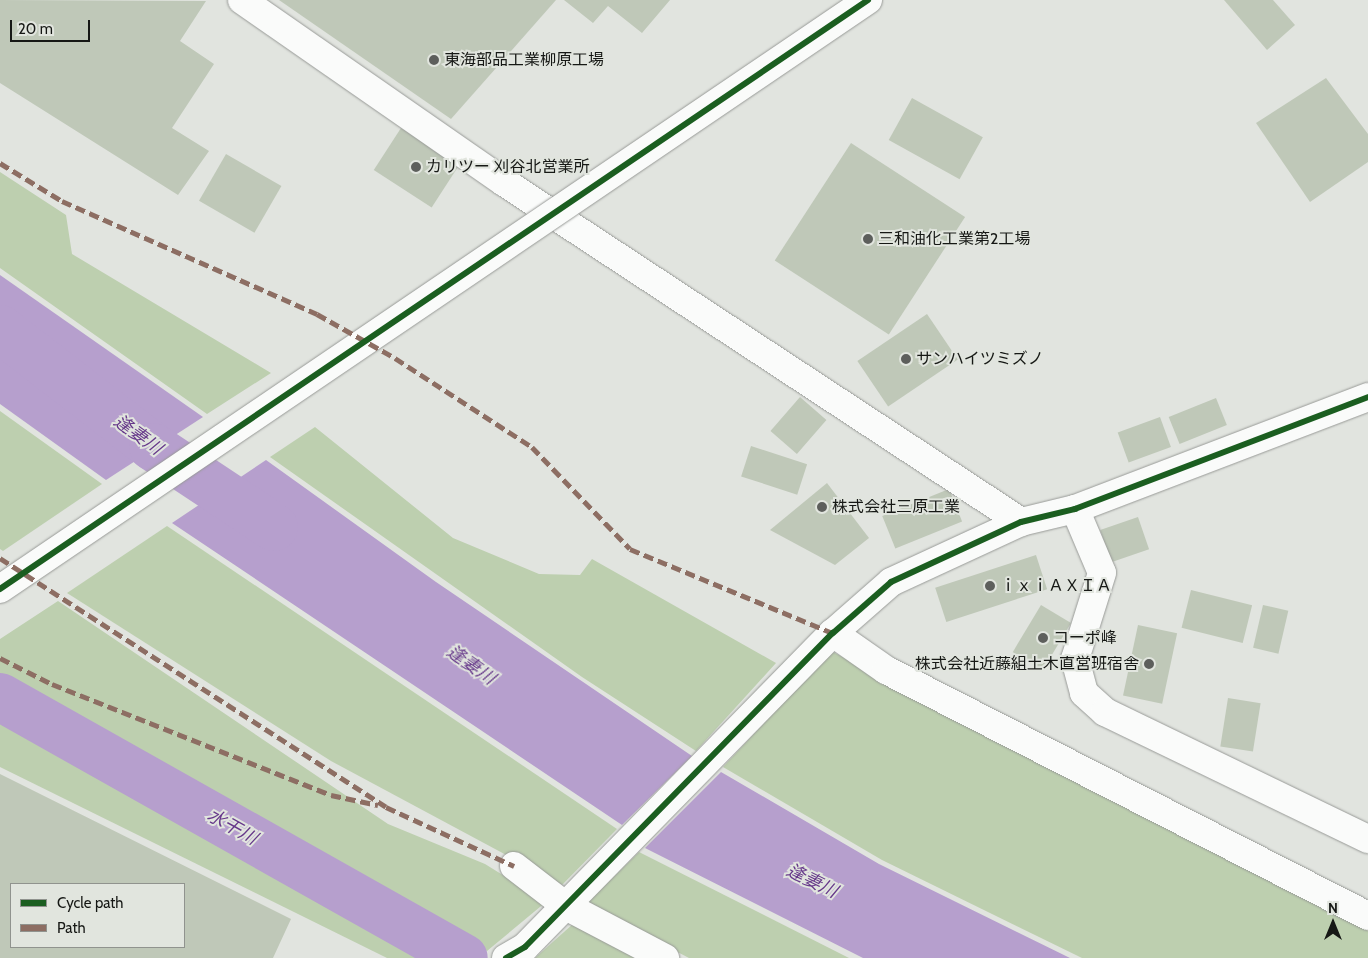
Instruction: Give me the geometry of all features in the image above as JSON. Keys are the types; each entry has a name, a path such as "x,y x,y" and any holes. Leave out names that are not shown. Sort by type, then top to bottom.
{"street":[{"path":"242,0 504,182 1021,522"},
{"path":"0,589 868,0"},
{"path":"515,952 566,906 833,633 891,582 1021,522 1075,509 1368,397"},
{"path":"1075,509 1102,574 1075,659 1084,693 1105,712 1368,839"},
{"path":"833,633 886,670 1368,916"},
{"path":"514,866 566,906 665,958"}],"green space":[{"path":"0,172 66,215 72,254 271,373 207,414 0,268"},
{"path":"0,411 102,484 3,551 0,549"},
{"path":"315,427 453,538 539,574 580,575 592,559 776,663 696,751 582,677 270,457"},
{"path":"167,526 617,829 562,885 331,761 67,593"},
{"path":"58,601 388,824 485,864 546,902 487,951 0,674 0,639"},
{"path":"831,651 1368,927 1368,958 1082,958 882,860 723,767"},
{"path":"0,723 429,958 387,958 0,767"},
{"path":"639,852 849,958 689,958 586,904"},
{"path":"574,923 639,958 535,958"}],"water":[{"path":"0,275 203,417 106,480 0,404"},
{"path":"266,460 436,582 692,756 622,825 172,523"},
{"path":"721,772 879,864 1070,958 863,958 645,848"}],"building":[{"path":"0,0 206,1 180,41 214,64 172,128 209,151 178,195 0,83"},
{"name":"東海部品工業柳原工場","path":"279,0 556,0 451,119"},
{"name":"東海部品工業柳原工場","path":"564,0 670,0 642,33 608,6 593,23"},
{"path":"1224,0 1273,0 1295,25 1267,50"},
{"path":"1326,78 1368,134 1368,162 1310,202 1256,123"},
{"path":"912,98 983,137 960,179 889,140"},
{"name":"カリツー 刈谷北営業所","path":"401,128 459,166 432,208 374,170"},
{"name":"三和油化工業第2工場","path":"851,143 965,217 889,334 775,260"},
{"path":"226,154 281,186 254,233 199,201"},
{"name":"サンハイツミズノ","path":"927,314 958,360 888,407 857,361"},
{"path":"800,397 826,420 797,454 770,431"},
{"path":"1216,398 1227,425 1180,444 1169,417"},
{"path":"1160,417 1171,447 1129,462 1118,432"},
{"path":"751,446 807,464 797,495 741,476"},
{"name":"株式会社三原工業","path":"827,483 869,538 835,565 770,530"},
{"path":"949,489 962,521 895,548 882,516"},
{"path":"1138,517 1149,549 1111,562 1100,530"},
{"name":"ｉｘｉＡＸＩＡ","path":"1036,555 1047,589 946,622 935,588"},
{"path":"1191,590 1252,605 1243,643 1182,628"},
{"name":"コーポ峰","path":"1041,605 1071,623 1043,670 1013,652"},
{"path":"1263,605 1288,611 1278,654 1253,648"},
{"name":"株式会社近藤組土木直営班宿舎","path":"1138,625 1177,633 1162,704 1123,695"},
{"path":"1228,698 1261,703 1253,752 1220,746"},
{"path":"0,774 291,919 273,958 0,958"}],"waterway":[{"name":"逢妻川","path":"0,329 153,447 274,527"},
{"name":"水干川","path":"0,697 464,958"}],"marked path":[{"path":"0,163 62,201 317,314 395,358 532,447 630,549 833,633"},
{"path":"0,558 386,807 514,866"},
{"path":"0,658 52,684 331,795 378,805"}],"cycle path":[{"path":"0,589 868,0"},
{"path":"506,958 525,947 833,633 891,582 1021,522 1075,509 1368,397"}],"place":[{"name":"東海部品工業柳原工場","path":"434,60"},
{"name":"カリツー 刈谷北営業所","path":"416,167"},
{"name":"三和油化工業第2工場","path":"868,239"},
{"name":"サンハイツミズノ","path":"906,359"},
{"name":"株式会社三原工業","path":"822,507"},
{"name":"ｉｘｉＡＸＩＡ","path":"990,586"},
{"name":"コーポ峰","path":"1043,638"},
{"name":"株式会社近藤組土木直営班宿舎","path":"1149,664"}]}
